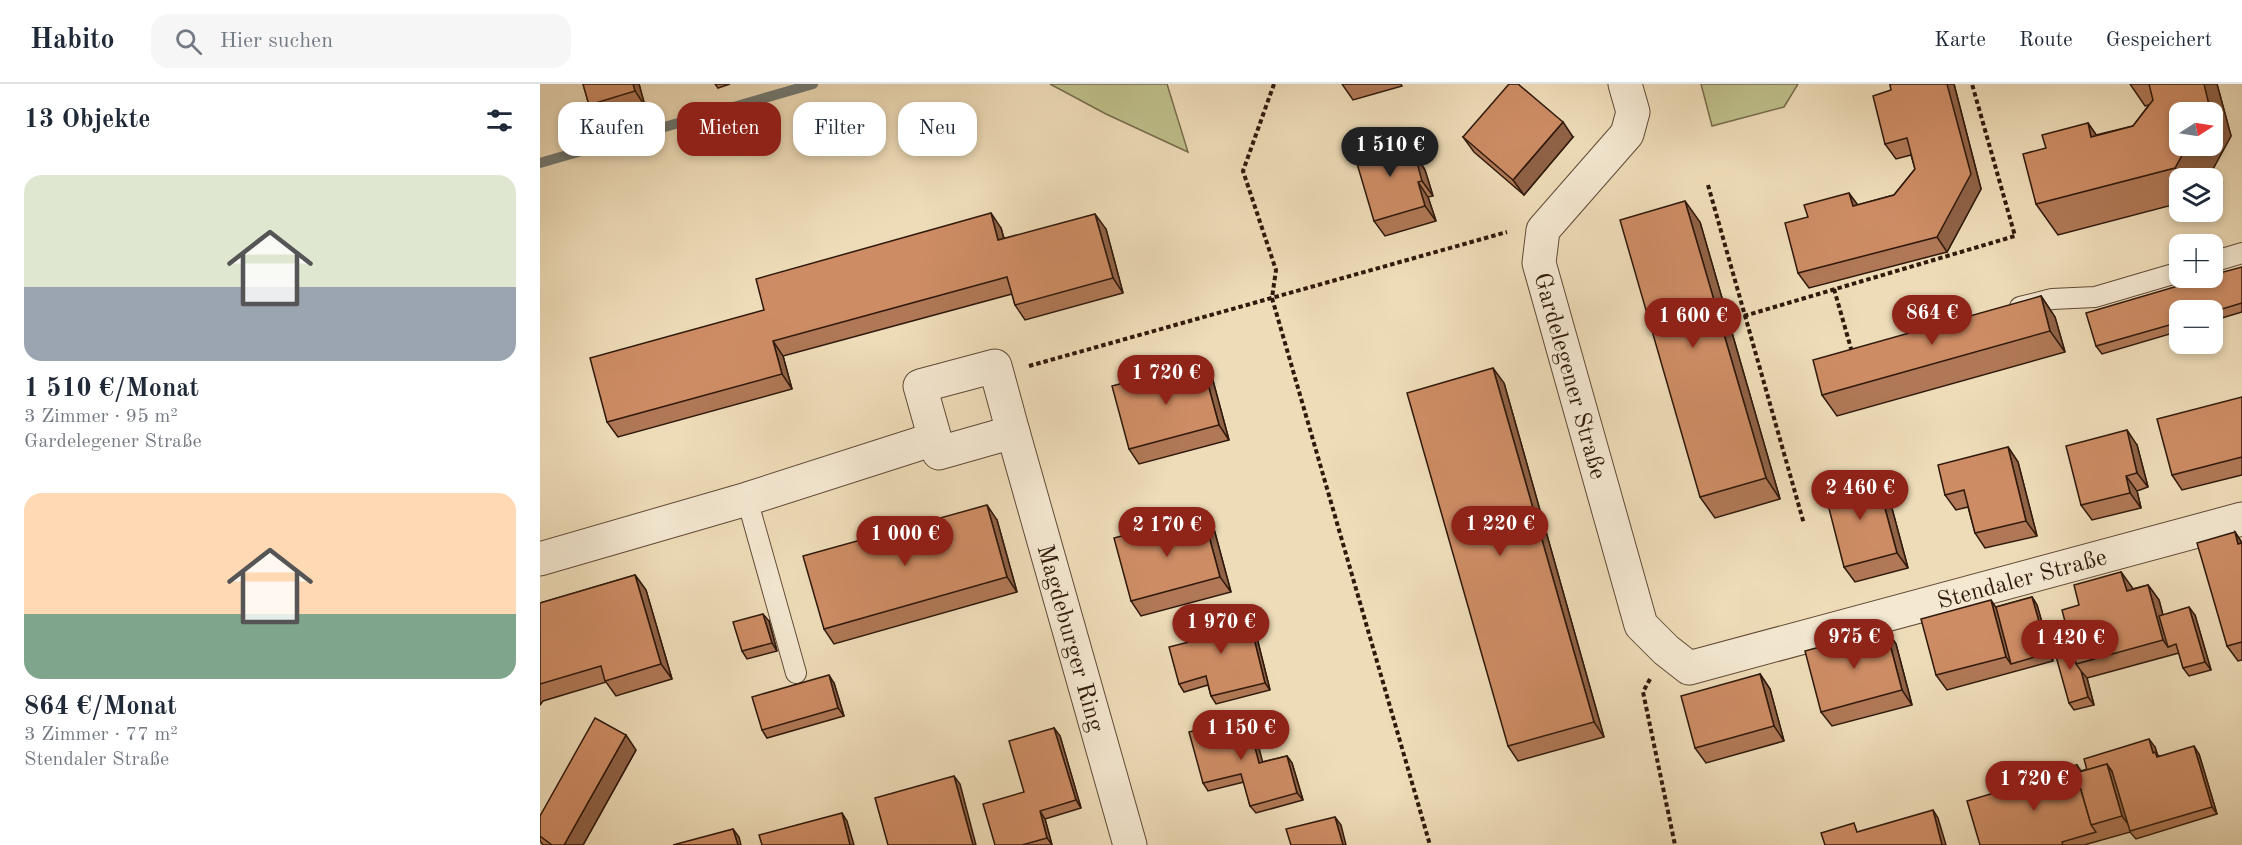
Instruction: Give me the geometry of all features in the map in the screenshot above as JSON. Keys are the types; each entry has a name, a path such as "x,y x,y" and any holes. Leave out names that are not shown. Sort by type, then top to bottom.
{"street":[{"path":"1543,230 1627,134 1633,112 1625,84"},
{"name":"Gardelegener Straße","path":"1543,230 1539,263 1641,625 1666,650"},
{"path":"998,375 995,366 920,386 939,453 1013,432"},
{"name":"Magdeburger Ring","path":"998,375 1130,845"},
{"path":"540,559 747,499 934,438"},
{"name":"Stendaler Straße","path":"1666,650 1689,668 2242,519"}],"lane":[{"path":"2223,259 2242,253"},
{"path":"2007,311 2052,299 2095,297 2169,275"},
{"path":"747,499 796,673"}],"path":[{"path":"1274,84 1243,171 1276,270 1272,298 1430,845"},
{"path":"1744,316 2015,236 1972,84"},
{"path":"1708,185 1804,524"},
{"path":"998,375 1522,228 1543,230"},
{"path":"1833,290 1852,352"},
{"path":"1666,650 1642,692 1675,845"}],"green space":[{"path":"1050,84 1167,84 1188,152 1106,114"},
{"path":"1701,84 1798,84 1784,107 1712,126"}],"building":[{"path":"583,84 633,84 635,91 599,102 588,102"},
{"path":"1509,84 1518,84 1563,122 1513,180 1463,137"},
{"path":"1890,84 1947,84 1971,174 1937,237 1798,273 1785,223 1808,217 1804,205 1849,193 1853,206 1894,195 1915,169 1907,138 1885,144 1873,96 1891,90"},
{"path":"2149,84 2204,84 2208,102 2169,102 2169,156 2182,156 2175,168 2036,204 2023,154 2046,148 2042,135 2088,123 2091,137 2133,126 2153,100"},
{"path":"1404,135 1410,156 1415,155 1422,181 1418,182 1425,206 1374,221 1353,150"},
{"path":"1685,201 1766,478 1700,497 1620,220"},
{"path":"991,213 998,240 1095,214 1113,278 1015,305 1007,277 773,341 782,374 607,422 590,358 764,310 756,279"},
{"path":"2242,267 2242,303 2223,309 2223,300 2169,300 2169,325 2096,346 2086,313 2171,288 2223,288 2223,272"},
{"path":"2041,296 2050,331 1822,395 1813,360"},
{"path":"1202,362 1219,425 1129,449 1112,386"},
{"path":"1493,368 1594,722 1508,746 1407,393"},
{"path":"2242,397 2242,457 2172,475 2157,419"},
{"path":"2127,430 2137,473 2126,476 2130,493 2081,505 2066,446"},
{"path":"2008,447 2026,521 1975,533 1964,490 1945,495 1938,465"},
{"path":"1876,475 1897,553 1844,567 1824,489"},
{"path":"987,505 1007,577 824,629 803,556"},
{"path":"1203,514 1220,577 1131,601 1114,538"},
{"path":"2235,532 2238,544 2242,543 2242,642 2227,646 2197,543"},
{"path":"2121,572 2127,591 2148,585 2163,640 2076,664 2062,610 2079,605 2074,585"},
{"path":"635,575 661,664 605,681 601,666 540,684 540,603"},
{"path":"2032,597 2048,653 2011,664 1996,607"},
{"path":"1991,600 2006,657 1936,675 1921,619"},
{"path":"2189,607 2205,662 2183,668 2176,644 2168,647 2159,616"},
{"path":"1247,610 1265,683 1211,696 1206,676 1179,684 1169,647 1197,640 1193,624"},
{"path":"763,614 772,643 742,651 733,622"},
{"path":"1886,629 1902,690 1821,712 1805,651"},
{"path":"2069,637 2088,697 2069,703 2052,642"},
{"path":"1760,674 1774,726 1695,748 1681,696"},
{"path":"829,675 838,708 762,730 752,697"},
{"path":"1247,717 1259,763 1287,756 1297,793 1250,806 1241,774 1203,783 1189,732"},
{"path":"595,718 626,735 564,845 552,845 540,836 540,816"},
{"path":"1054,728 1076,800 1040,811 1047,838 1022,845 995,845 983,804 1024,792 1009,741"},
{"path":"2149,739 2153,753 2155,752 2157,757 2194,746 2212,807 2130,831 2112,771 2107,764 2087,770 2084,759"},
{"path":"2107,764 2122,816 2091,825 2076,773"},
{"path":"2077,765 2079,772 2076,773 2091,825 2096,832 2062,842 2063,845 1980,845 1967,801 2041,779 2040,775"},
{"path":"954,776 973,845 888,845 875,798"},
{"path":"1933,810 1942,845 1825,845 1821,833 1854,823 1857,832"},
{"path":"842,813 850,845 762,845 759,835"},
{"path":"1335,817 1343,845 1291,845 1286,829"},
{"path":"733,829 738,845 673,845"}],"waterway":[{"path":"540,163 813,84"}]}
